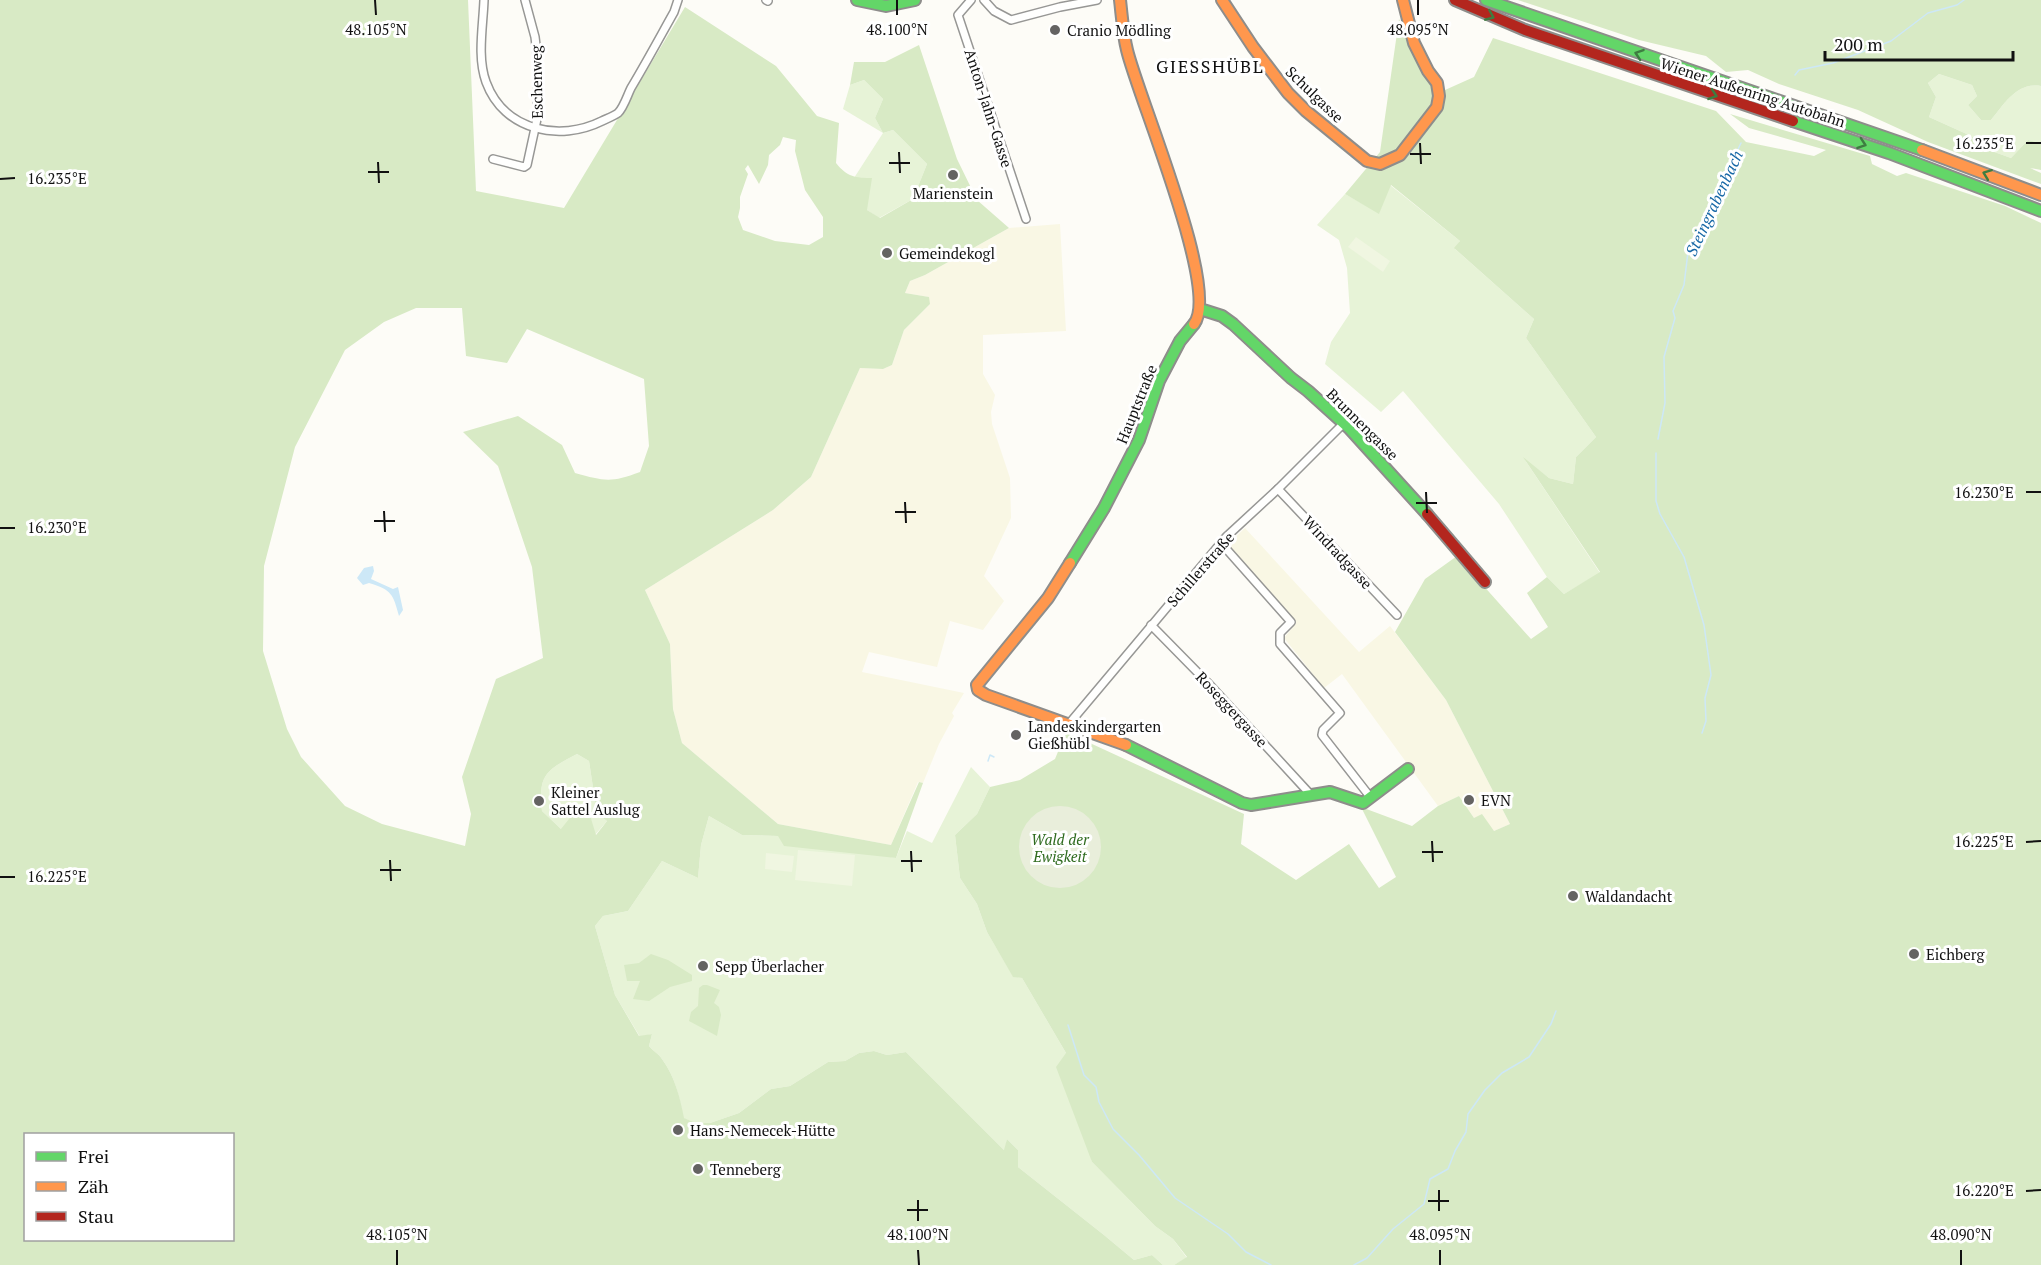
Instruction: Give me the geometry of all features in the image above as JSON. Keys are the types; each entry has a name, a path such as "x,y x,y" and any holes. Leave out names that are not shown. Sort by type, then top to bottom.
{"main road":[{"path":"857,0 873,6 892,6 903,5 915,0"},
{"path":"1119,0 1127,50 1184,222 1199,285 1200,309"},
{"name":"Schulgasse","path":"1222,0 1253,47 1288,93 1306,111 1367,161 1380,164 1400,155 1437,107 1439,96 1437,83 1414,44 1403,0"},
{"name":"Wiener Außenring Autobahn","path":"1455,0 1525,30 1889,153 2041,211"},
{"name":"Wiener Außenring Autobahn","path":"1486,0 1942,157 2041,195"},
{"name":"Brunnengasse","path":"1200,309 1222,316 1233,324 1349,428 1408,492 1485,582"},
{"name":"Hauptstraße","path":"1068,725 980,693 977,685 1048,598 1104,508 1139,440 1159,381 1180,341 1197,320 1200,309"},
{"path":"1068,725 1132,747 1242,803 1251,805 1330,792 1363,803 1408,768"}],"street":[{"path":"484,0 481,51 486,84 507,112 536,130 560,133 586,129 618,113 674,12 678,0"},
{"name":"Eschenweg","path":"493,159 524,167 527,165 536,130 538,62 535,37 525,0"},
{"name":"Anton-Jahn-Gasse","path":"971,0 958,15 1026,219"},
{"path":"984,0 994,11 1011,20 1097,0"},
{"name":"Schillerstraße","path":"1068,725 1221,543 1343,424"},
{"name":"Windradgasse","path":"1278,489 1397,615"},
{"path":"1221,543 1291,622 1280,633 1280,644 1340,713 1323,729 1322,735 1371,798"},
{"name":"Roseggergasse","path":"1151,625 1310,794"}],"shaded area":[{"path":"1060,224 1066,331 983,335 983,374 995,395 991,412 992,424 1010,478 1011,518 984,576 1004,601 983,630 950,621 937,667 869,652 862,672 964,693 952,713 954,716 939,744 923,783 918,782 891,845 778,824 682,743 673,709 670,644 645,590 773,510 811,477 860,368 883,369 892,365 904,330 930,304 928,297 905,293 910,281 1009,228"},
{"path":"1245,528 1359,652 1390,626 1446,700 1510,824 1494,831 1474,818 1459,796 1438,806 1342,674 1324,688 1284,638 1296,623 1227,545"}],"green space":[{"path":"0,0 468,0 476,191 564,208 685,7 776,66 817,116 839,123 836,163 852,176 872,178 867,210 880,218 913,199 927,164 893,130 883,133 875,118 883,99 864,80 850,85 854,62 885,62 919,45 957,159 977,200 1009,228 910,281 905,293 929,297 930,304 904,330 892,365 883,369 860,368 811,477 773,510 645,590 670,644 673,709 682,743 778,824 891,845 919,782 923,783 896,858 784,846 778,836 742,835 709,816 701,845 698,878 662,861 628,911 603,916 595,926 615,995 639,1036 652,1034 649,1046 661,1057 674,1080 684,1118 696,1123 710,1123 739,1113 771,1089 790,1086 828,1062 845,1061 859,1053 874,1051 887,1055 906,1052 1004,1150 1007,1139 1018,1150 1018,1167 1134,1260 1152,1255 1163,1265 0,1265","holes":["783,137 796,140 795,151 805,190 823,217 823,237 809,245 775,241 743,230 738,217 740,197 748,174 745,169 748,165 759,184 768,165 769,155 780,145","416,308 462,308 466,356 507,363 527,329 644,379 649,446 640,472 630,476 608,480 575,473 562,445 518,416 463,432 498,466 532,567 543,658 496,679 462,777 471,814 465,846 382,824 345,806 301,757 287,729 263,651 264,566 295,447 345,350 384,322","577,754 589,761 597,814 607,821 596,835 589,812 577,809 561,829 542,811 541,789 546,775"]},
{"path":"1518,0 2041,0 2041,86 2025,87 2012,95 1991,120 1981,120 1968,105 1977,96 1972,85 1939,74 1928,83 1936,97 1929,117 1980,140 1986,149 2011,158 2028,140 2041,143 2041,170 2030,168 2041,173 2041,184 1928,142 1858,110 1779,84 1748,70 1726,72 1706,56 1639,40"},
{"path":"1399,19 1431,86 1445,90 1474,77 1493,38 1716,111 1746,142 1814,156 1826,150 1749,128 1730,114 1870,156 1872,164 1897,176 1906,173 2005,206 2041,223 2041,1265 1174,1265 1187,1257 1173,1239 1155,1226 1092,1162 1056,1067 1066,1053 1022,978 1013,977 987,932 977,904 960,878 955,835 977,814 990,787 1020,780 1055,759 1066,732 1244,814 1241,844 1296,880 1349,844 1379,888 1396,877 1361,807 1412,826 1438,806 1459,796 1474,818 1482,814 1494,831 1510,824 1446,700 1395,632 1425,579 1457,556 1531,639 1548,627 1527,593 1547,577 1564,594 1600,572 1523,457 1549,478 1573,484 1576,457 1596,437 1526,338 1534,319 1454,248 1460,241 1391,185 1379,214 1345,194 1380,152"},
{"path":"1939,74 1972,85 1977,96 1968,105 1981,120 1991,120 2012,95 2025,87 2041,86 2041,143 2028,140 2011,158 1986,149 1980,140 1929,117 1936,97 1928,83"},
{"path":"864,80 883,99 875,118 883,133 843,109 850,85"},
{"path":"893,130 927,164 913,199 879,218 867,210 854,178 883,133"},
{"path":"1390,185 1460,241 1455,249 1534,319 1526,338 1596,437 1576,457 1573,484 1549,478 1525,460 1600,573 1564,594 1547,577 1499,504 1403,391 1381,412 1325,364 1331,342 1350,313 1347,268 1339,240 1317,225 1345,194 1379,213"},
{"path":"1356,237 1390,261 1383,272 1348,247"},
{"path":"577,754 589,761 597,814 607,821 595,835 561,829 542,811 541,789 546,775"},
{"path":"971,767 990,787 977,814 955,835 960,878 977,904 987,932 1013,976 1022,978 1066,1053 1092,1162 1155,1226 1173,1239 1187,1258 1174,1265 1163,1265 1152,1255 1134,1260 1018,1167 1018,1150 1007,1139 1005,1151 906,1052 887,1055 874,1051 859,1053 845,1061 828,1062 790,1086 771,1089 739,1113 710,1123 696,1123 683,1118 674,1080 661,1057 649,1046 652,1034 640,1037 615,995 595,926 603,916 628,911 662,861 698,878 701,845 709,816 742,835 778,836 896,858 907,831 932,843"},
{"name":"Wald der Ewigkeit","path":"1060,806 1076,809 1089,818 1098,831 1101,847 1098,863 1089,876 1076,885 1060,888 1044,885 1031,876 1022,863 1019,847 1022,831 1031,818 1044,809"},
{"path":"798,850 855,855 852,886 795,880"},
{"path":"766,853 794,856 792,872 765,869"},
{"path":"651,954 668,960 692,975 692,981 670,987 649,1001 633,999 640,981 627,981 624,965 639,963"},
{"path":"703,985 720,990 714,1003 719,1007 721,1015 717,1036 689,1021 691,1012 698,1006 699,988"}],"water":[{"path":"373,566 371,579 393,589 398,587 403,610 399,616 393,598 387,591 369,583 363,585 357,578 364,568"}],"waterway":[{"name":"Steingrabenbach","path":"1795,75 1799,70 1833,63 1891,41 1928,13 1957,5 1964,0"},
{"name":"Steingrabenbach","path":"1658,439 1665,403 1664,357 1675,318 1673,311 1684,285 1688,252 1741,143"},
{"name":"Steingrabenbach","path":"1656,453 1656,501 1660,514 1684,557 1704,625 1711,675 1705,698 1706,721 1702,733"},
{"path":"988,761 990,755 994,757"},
{"path":"1354,1265 1367,1258 1393,1229 1424,1204 1430,1179 1448,1169 1466,1132 1468,1114 1485,1090 1502,1073 1529,1057 1551,1024 1556,1011"},
{"path":"1068,1025 1084,1075 1096,1087 1099,1102 1113,1129 1139,1155 1175,1198 1228,1234 1246,1252 1271,1265"}],"traffic: fast":[{"path":"857,0 886,6 915,0"},
{"path":"1486,0 1922,150"},
{"path":"1793,121 1889,153 2041,211"},
{"path":"1200,309 1222,316 1233,324 1349,428 1427,514"},
{"path":"1070,563 1104,508 1139,440 1159,381 1180,341 1194,324"},
{"path":"1126,745 1242,803 1251,805 1330,792 1363,803 1408,769"}],"traffic: slow":[{"path":"1120,0 1127,50 1188,235 1196,273 1199,304 1194,324"},
{"path":"1222,0 1253,47 1288,93 1306,111 1367,161 1380,164 1400,155 1437,107 1439,96 1437,83 1428,71 1414,43 1403,0"},
{"path":"1922,150 2041,195"},
{"path":"1070,563 1048,598 977,685 978,690 986,695 1126,745"}],"traffic: jam":[{"path":"1455,0 1525,30 1793,121"},
{"path":"1427,514 1485,582"}],"place":[{"name":"Cranio Mödling","path":"1055,30"},
{"name":"Marienstein","path":"953,175"},
{"name":"Gemeindekogl","path":"887,253"},
{"name":"Landeskindergarten Gießhübl","path":"1016,735"},
{"name":"EVN","path":"1469,800"},
{"name":"Kleiner Sattel Auslug","path":"539,801"},
{"name":"Waldandacht","path":"1573,896"},
{"name":"Eichberg","path":"1914,954"},
{"name":"Sepp Überlacher","path":"703,966"},
{"name":"Hans-Nemecek-Hütte","path":"678,1130"},
{"name":"Tenneberg","path":"698,1169"}],"district":[{"name":"GIESSHÜBL","path":"1210,66"}]}
